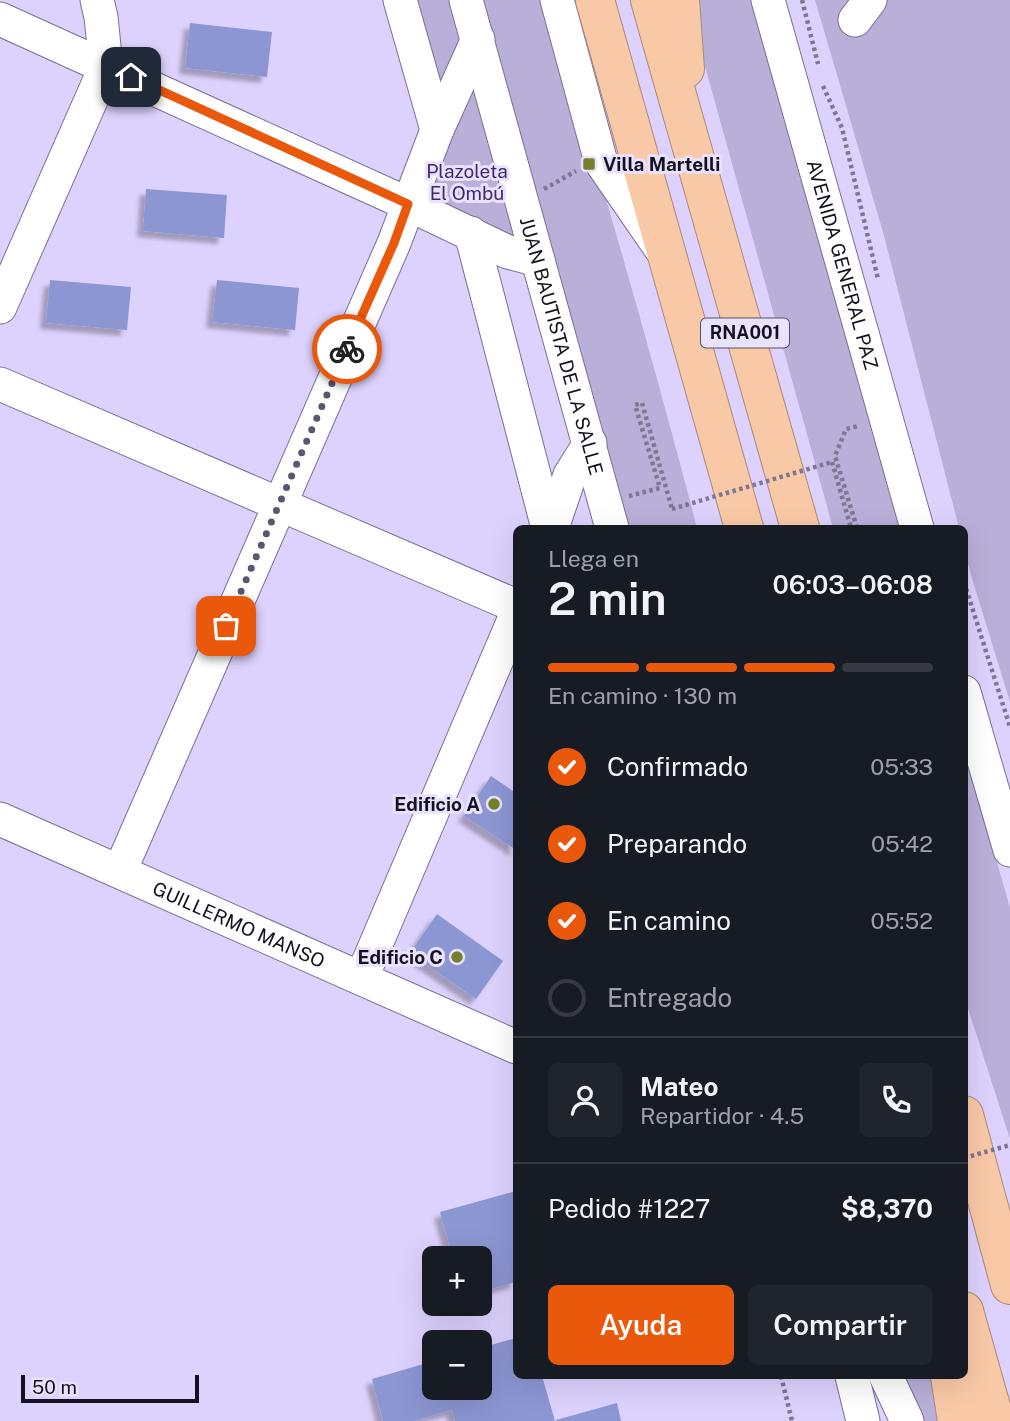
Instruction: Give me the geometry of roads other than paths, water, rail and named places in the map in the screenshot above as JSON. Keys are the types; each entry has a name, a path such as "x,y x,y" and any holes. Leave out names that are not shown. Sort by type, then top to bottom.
{"highway":[{"name":"RNA001","path":"595,0 743,525"},
{"name":"RNA001","path":"650,0 799,525"},
{"path":"680,0 688,137"},
{"path":"706,389 724,525"},
{"path":"968,1142 971,1162 1010,1285"},
{"path":"971,1162 1010,1231"},
{"path":"968,1325 995,1421"},
{"path":"950,1379 957,1421"}],"street":[{"path":"0,307 106,66 101,17 96,0"},
{"path":"400,0 437,130"},
{"name":"JUAN BAUTISTA DE LA SALLE","path":"466,0 608,515"},
{"path":"557,0 601,162 670,262"},
{"name":"AVENIDA GENERAL PAZ","path":"768,0 916,525"},
{"path":"0,19 508,251 538,260"},
{"path":"120,871 394,243 437,130 478,38"},
{"path":"471,233 549,525"},
{"path":"0,384 513,605"},
{"path":"551,525 570,475 590,443"},
{"path":"362,977 513,622"},
{"path":"968,706 1010,850"},
{"name":"GUILLERMO MANSO","path":"0,819 513,1046"},
{"path":"853,1379 863,1421"},
{"path":"888,1379 907,1421"}],"place":[{"name":"Villa Martelli","path":"589,164"},
{"name":"Edificio A","path":"494,804"},
{"name":"Edificio C","path":"457,957"}],"park label":[{"name":"Plazoleta El Ombú","path":"467,182"}]}
